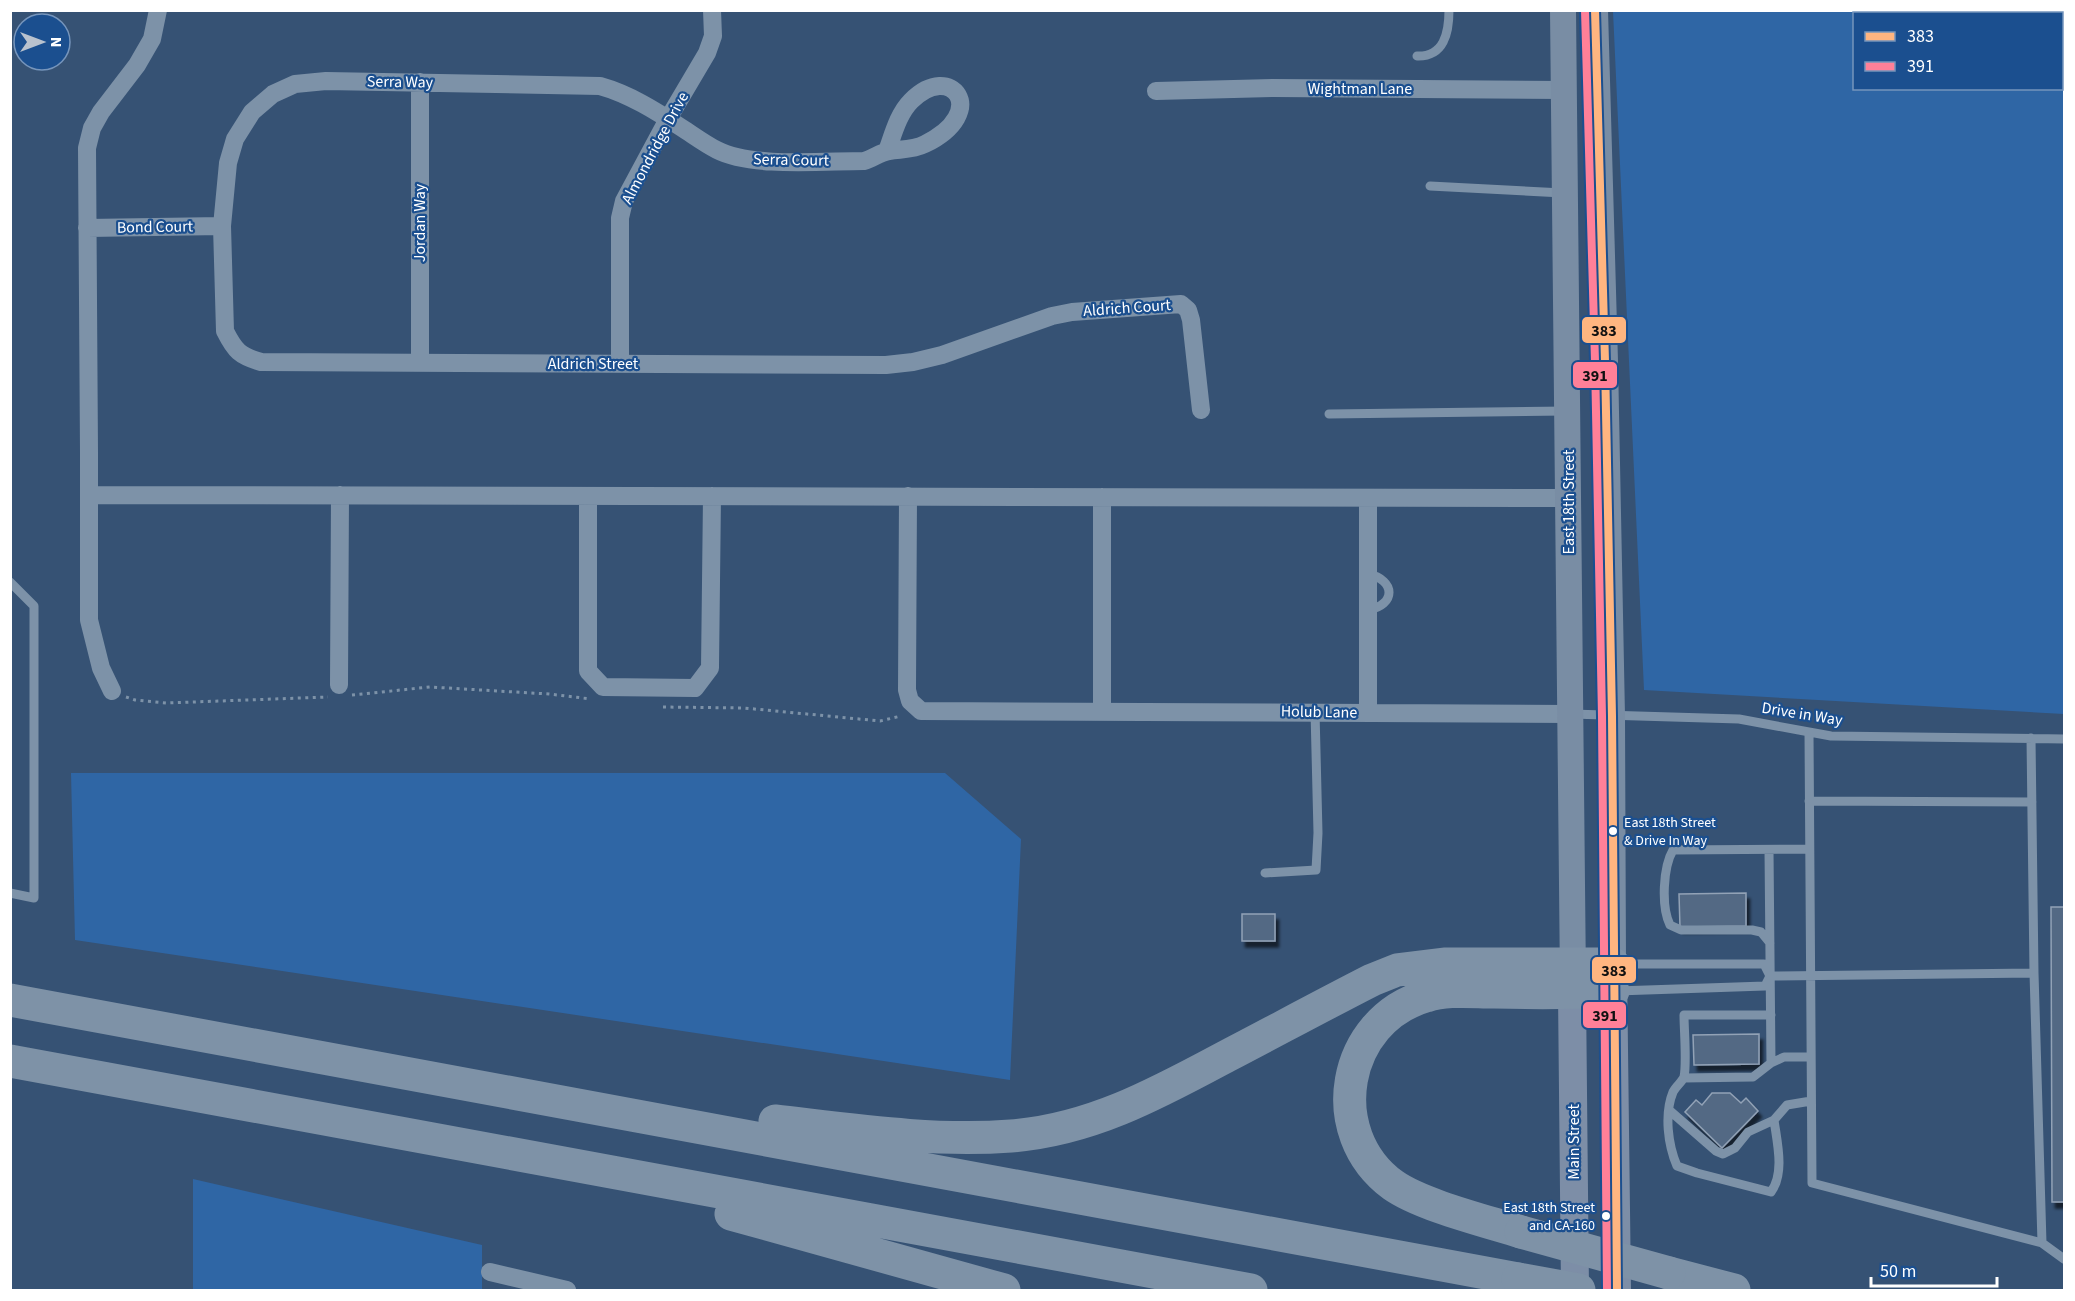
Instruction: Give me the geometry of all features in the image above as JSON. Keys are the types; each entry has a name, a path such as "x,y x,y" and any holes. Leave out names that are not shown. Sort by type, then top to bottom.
{"highway":[{"path":"326,1058 422,1061 660,1108 916,1134 1012,1136 1069,1126 1123,1109 1372,980 1397,970 1446,964 1573,979"},
{"path":"1613,978 1573,979 1427,995 1388,1015 1372,1032 1359,1053 1352,1076 1348,1102 1360,1146 1375,1168 1393,1185 1440,1206 1521,1232 1734,1290"},
{"path":"10,1000 1579,1290"},
{"path":"10,1061 1251,1290"},
{"path":"539,1159 1004,1290"}],"main road":[{"name":"East 18th Street","path":"1563,10 1569,411 1573,979"},
{"path":"1595,10 1606,384 1612,716 1617,1290"},
{"name":"Main Street","path":"1573,979 1575,1290"}],"street":[{"path":"112,691 101,668 88,620 87,148 92,128 101,112 136,66 152,39 158,10"},
{"name":"Almondridge Drive","path":"620,364 620,218 624,201 706,53 713,36 712,10"},
{"name":"Serra Way","path":"222,226 228,163 235,140 252,112 273,94 295,84 326,81 600,86 617,91 668,119"},
{"name":"Jordan Way","path":"420,82 420,363"},
{"name":"Wightman Lane","path":"1156,91 1273,88 1564,90"},
{"name":"Serra Court","path":"668,119 717,150 753,161 864,161 887,151"},
{"name":"Bond Court","path":"87,228 222,226"},
{"name":"Aldrich Street","path":"222,226 225,331 232,346 243,357 261,362 886,365 942,355 1030,322 1072,312"},
{"name":"Aldrich Court","path":"1072,312 1181,304 1188,310 1191,320 1201,410"},
{"path":"89,495 1569,498"},
{"path":"335,691 340,495"},
{"path":"588,497 588,671 603,687 694,688 710,668 712,496"},
{"name":"Holub Lane","path":"908,496 907,690 910,701 921,711 1315,711 1571,714"},
{"path":"1102,497 1102,712"},
{"path":"1368,499 1368,713"},
{"path":"490,1272 567,1290"}],"lane":[{"path":"1417,56 1437,52 1446,39 1449,10"},
{"path":"1430,186 1566,193"},
{"path":"1329,414 1569,411"},
{"path":"10,582 34,606 34,897 10,893"},
{"path":"1264,873 1316,870 1318,833 1315,711"},
{"name":"Drive in Way","path":"1571,714 1739,720 1831,736 2064,739"},
{"path":"1809,732 1812,1183 2042,1243 2064,1259"},
{"path":"2031,738 2034,974 2042,1243"},
{"path":"1809,801 2032,802"},
{"path":"1770,944 1761,932 1752,930 1681,930 1670,925 1665,903 1669,858 1673,850 1809,849"},
{"path":"1770,850 1772,1063"},
{"path":"1613,978 1764,964 1770,976"},
{"path":"1770,976 2034,974"},
{"path":"1613,978 1765,986 1770,976"},
{"path":"1771,1015 1684,1015 1684,1078 1674,1090 1669,1110 1672,1155 1677,1166 1771,1191 1777,1183 1778,1156 1774,1120"},
{"path":"1684,1078 1753,1077 1772,1063 1784,1058 1810,1058"},
{"path":"1669,1110 1716,1151 1723,1154 1735,1148 1748,1132 1774,1120 1786,1105 1811,1101"}],"path":[{"path":"112,691 135,700 166,703 335,691"}],"shaded area":[{"path":"1613,11 2064,11 2064,714 1644,690"},
{"path":"71,773 945,773 1021,839 1010,1080 75,940"},
{"path":"193,1179 482,1245 482,1290 193,1290"}],"building":[{"path":"1746,893 1746,926 1680,927 1679,894"},
{"path":"2051,907 2064,907 2064,1202 2052,1202"},
{"path":"1242,914 1275,914 1275,941 1242,941"},
{"path":"1759,1034 1759,1064 1694,1065 1693,1035"},
{"path":"1712,1093 1730,1093 1741,1103 1746,1098 1758,1111 1722,1148 1685,1112 1696,1100 1702,1105"}],"transit line":[{"name":"391","path":"1585,10 1602,716 1607,1290"},
{"name":"383","path":"1595,10 1612,716 1617,1290"}],"place":[{"name":"East 18th Street & Drive In Way","path":"1613,831"},
{"name":"East 18th Street and CA-160","path":"1606,1216"}]}
